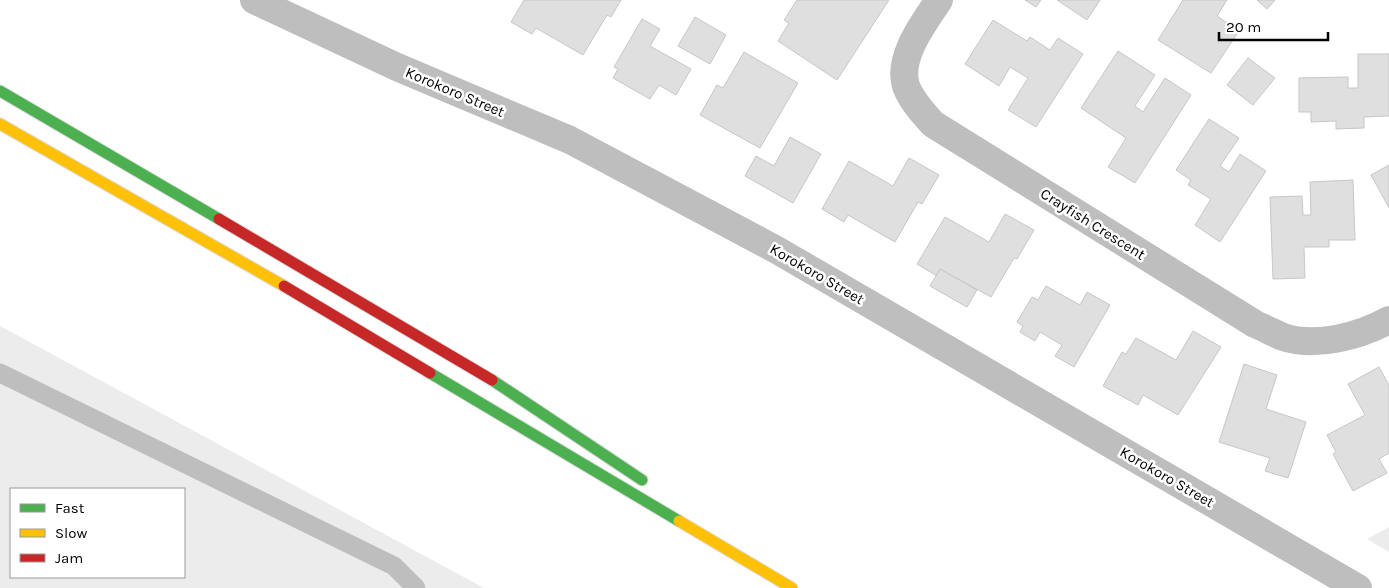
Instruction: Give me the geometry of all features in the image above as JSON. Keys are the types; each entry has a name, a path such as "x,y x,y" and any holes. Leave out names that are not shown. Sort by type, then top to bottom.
{"highway":[{"path":"0,91 514,394 658,493 708,540"},
{"path":"0,124 199,236 708,540 792,588"},
{"path":"84,186 199,236"}],"street":[{"name":"Korokoro Street","path":"254,0 397,67 570,140 766,244 1358,588"},
{"name":"Crayfish Crescent","path":"939,0 915,40 904,65 906,86 918,107 933,124 1255,324 1285,337 1314,342 1345,337 1389,320"}],"lane":[{"path":"0,373 394,566 416,588"}],"shaded area":[{"path":"0,326 484,588 0,588"},
{"path":"1389,527 1389,552 1367,539"}],"building":[{"path":"524,0 621,0 611,17 607,15 583,55 536,28 532,34 511,22"},
{"path":"797,0 889,0 837,80 778,41 789,23 784,20"},
{"path":"1025,0 1041,0 1036,7"},
{"path":"1057,0 1100,0 1087,20"},
{"path":"1183,0 1227,0 1217,16 1239,31 1211,73 1158,40"},
{"path":"1257,0 1275,0 1267,9"},
{"path":"695,17 726,35 710,64 678,46"},
{"path":"642,19 660,29 650,46 691,69 676,95 659,85 650,99 613,78 618,69 614,67"},
{"path":"993,20 1027,41 1030,37 1050,50 1058,38 1083,54 1036,127 1008,110 1028,78 1010,67 999,86 965,64"},
{"path":"1118,51 1155,75 1135,106 1143,112 1165,78 1191,95 1135,183 1108,167 1126,138 1081,108"},
{"path":"744,52 798,83 760,148 700,115 717,85 723,88"},
{"path":"1358,54 1389,54 1389,116 1364,117 1364,128 1336,129 1336,121 1311,122 1311,112 1299,112 1299,78 1348,77 1348,88 1358,88"},
{"path":"1248,58 1275,78 1253,105 1227,85"},
{"path":"1209,119 1239,138 1220,166 1229,172 1240,154 1266,171 1220,242 1195,225 1211,199 1188,185 1191,180 1176,170"},
{"path":"790,137 821,154 793,203 745,176 756,156 774,166"},
{"path":"909,158 939,175 922,204 918,202 895,242 848,215 844,222 822,209 849,161 893,186"},
{"path":"1389,165 1389,208 1371,175"},
{"path":"1353,180 1355,240 1329,240 1329,247 1304,247 1305,278 1273,279 1270,197 1302,196 1303,215 1311,215 1310,182"},
{"path":"1005,214 1034,230 1017,259 1014,258 991,297 940,269 937,276 917,264 945,217 989,242"},
{"path":"940,269 977,290 967,307 930,286"},
{"path":"1046,286 1080,305 1087,292 1110,305 1074,367 1055,356 1062,345 1040,332 1035,341 1020,332 1023,326 1017,322 1032,297 1038,300"},
{"path":"1193,331 1221,347 1178,415 1143,395 1138,405 1103,386 1122,352 1126,354 1136,338 1176,360"},
{"path":"1244,364 1277,375 1266,409 1306,422 1288,478 1265,471 1270,458 1219,442"},
{"path":"1379,367 1389,385 1389,453 1379,459 1387,473 1353,491 1333,454 1336,452 1327,435 1365,415 1348,384"}],"traffic: fast":[{"path":"0,91 219,219"},
{"path":"430,373 679,521"},
{"path":"492,380 642,480"}],"traffic: slow":[{"path":"0,124 284,286"},
{"path":"679,521 792,588"}],"traffic: jam":[{"path":"219,219 492,380"},
{"path":"284,286 430,373"}]}
